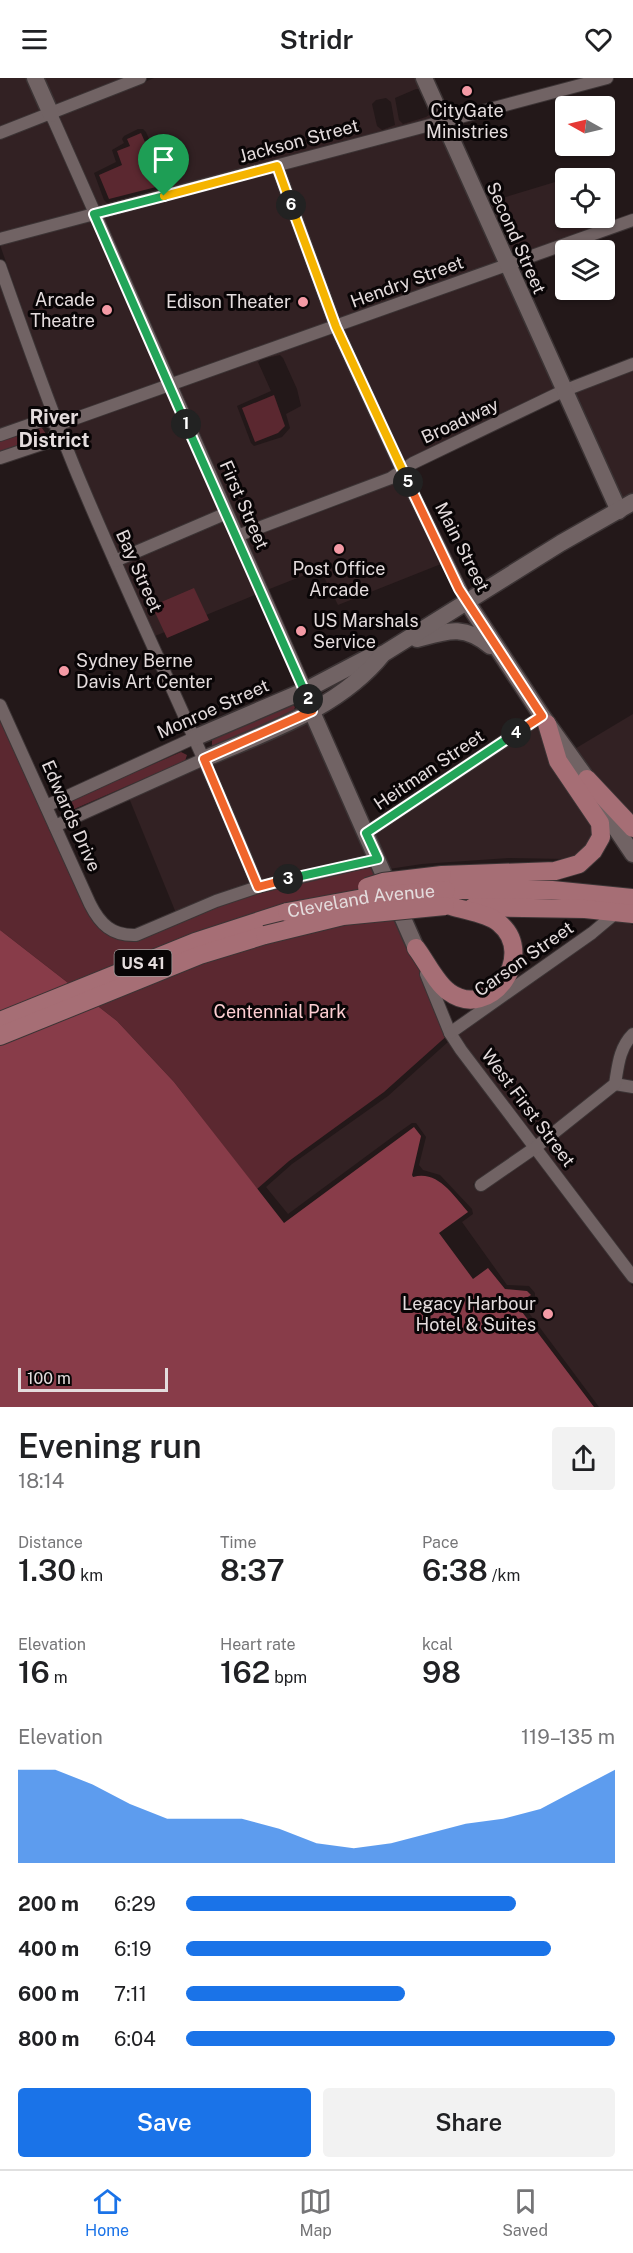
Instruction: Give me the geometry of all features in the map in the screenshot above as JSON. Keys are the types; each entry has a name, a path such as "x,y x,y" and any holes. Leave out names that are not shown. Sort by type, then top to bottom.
{"main road":[{"name":"First Street","path":"35,78 51,114"},
{"name":"Second Street","path":"424,78 563,391 626,507"},
{"path":"204,759 312,711 368,672 383,654 561,543 626,507"},
{"name":"Main Street","path":"466,602 587,779"},
{"path":"399,644 447,631 462,630 479,636 500,654"},
{"name":"Monroe Street","path":"194,738 306,690 367,658 383,654"},
{"name":"First Street","path":"306,690 312,711 416,948"},
{"path":"446,894 579,864 593,851 600,837 600,823 558,761 545,720"},
{"path":"587,779 633,841"},
{"path":"625,829 633,854"},
{"name":"Cleveland Avenue","path":"0,1021 195,942 300,909 374,896 552,890 633,898"},
{"path":"416,948 441,985 451,994 461,997 482,997 493,992 506,980 513,961 512,944 507,933 499,923 446,894"},
{"name":"Cleveland Avenue","path":"0,1036 200,955 265,934 446,894 628,915"}],"street":[{"path":"0,133 140,78"},
{"name":"Jackson Street","path":"0,239 607,78"},
{"name":"First Street","path":"51,114 169,385 306,690"},
{"name":"Main Street","path":"277,166 336,327 402,471 466,602"},
{"name":"Hendry Street","path":"57,425 633,220"},
{"name":"Bay Street","path":"0,266 57,425 258,887"},
{"name":"Broadway","path":"237,536 391,478 413,463 563,391 633,364"},
{"name":"Hendry Street","path":"0,435 46,419 57,425"},
{"name":"Hendry Street","path":"0,458 51,441 56,433 57,425"},
{"path":"115,561 227,513"},
{"name":"Edwards Drive","path":"0,705 96,916 103,924 118,933 136,935 216,901 258,887"},
{"name":"Heitman Street","path":"366,833 545,720"},
{"name":"Monroe Street","path":"46,806 194,738"},
{"path":"55,826 204,759"},
{"path":"258,887 378,859"},
{"name":"Carson Street","path":"450,1033 592,933 628,915"},
{"name":"West First Street","path":"416,948 450,1033 460,1050 633,1277"},
{"path":"481,1185 536,1147 615,1084 619,1056 633,1034"},
{"path":"615,1084 633,1087"}],"shaded area":[{"path":"0,78 29,78 43,111 0,127"},
{"path":"41,78 125,78 54,107"},
{"path":"154,78 418,78 435,117 98,208 58,117","holes":["416,89 423,92 429,115 403,124 399,120 395,98","386,98 391,102 395,125 382,130 377,126 372,104 376,100","138,129 146,132 169,187 107,203 94,173 116,162 112,150 124,143 122,139"]},
{"path":"48,121 87,211 0,233 0,139"},
{"path":"439,127 500,262 340,320 284,170"},
{"path":"273,173 329,324 172,378 102,218"},
{"path":"555,182 555,228 594,228 510,258 486,203"},
{"path":"91,220 162,382 61,418 0,245"},
{"path":"504,272 556,389 405,462 344,330"},
{"path":"0,283 47,414 0,429"},
{"path":"333,334 395,469 388,474 240,529 177,388","holes":["280,355 297,389 301,406 286,414 290,428 282,437 254,446 237,406 271,391 258,362"]},
{"path":"633,370 633,496 621,503 571,394"},
{"path":"166,392 219,511 118,554 65,428"},
{"path":"400,479 441,564 338,605 320,569 267,590 244,539 337,506"},
{"path":"224,521 257,594 155,636 122,564"},
{"path":"633,714 633,820 573,750"},
{"path":"309,719 370,855 261,880 211,762"},
{"path":"540,724 596,830 582,855 566,859 509,858 422,864 389,869 373,835"},
{"path":"201,767 250,884 176,913 129,798"},
{"path":"617,919 633,925 633,1027 623,1037 614,1054 609,1082 537,1139 466,1048 458,1034 607,929"},
{"path":"0,930 117,1021 174,1082 284,1223 414,1127 421,1136 413,1177 430,1177 437,1181 451,1192 468,1212 439,1233 473,1279 488,1268 505,1289 527,1291 531,1295 516,1304 594,1407 0,1407"},
{"path":"449,1041 528,1146 473,1184 480,1192 534,1154 633,1287 633,1407 599,1407 523,1305 535,1298 535,1293 529,1286 507,1285 462,1222 473,1214 472,1209 440,1175 423,1170 419,1165 426,1137 416,1123 412,1123 395,1135 288,1214 266,1187 292,1164 388,1096"},
{"path":"633,1042 633,1082 622,1080 625,1057"},
{"path":"617,1090 633,1093 633,1268 543,1148"}],"green space":[{"path":"141,133 164,185 109,199 99,175 122,165 117,151 130,146 127,139"},
{"path":"274,395 285,426 278,433 255,442 242,408"},
{"path":"40,425 46,434 45,438 0,454 0,439"},
{"path":"194,588 209,620 167,638 152,606"},
{"path":"292,704 295,707 293,713 218,746 212,745 212,739"},
{"name":"Centennial Park","path":"0,705 90,904 124,935 216,901 378,859 450,1033 384,1092 289,1161 257,1189 174,1082 117,1021 0,930"},
{"path":"181,752 187,755 185,761 72,810 66,808 69,801"}],"place":[{"name":"CityGate Ministries","path":"467,91"},
{"name":"Edison Theater","path":"303,302"},
{"name":"Arcade Theatre","path":"107,310"},
{"name":"Post Office Arcade","path":"339,549"},
{"name":"US Marshals Service","path":"301,631"},
{"name":"Sydney Berne Davis Art Center","path":"64,671"},
{"name":"Legacy Harbour Hotel & Suites","path":"548,1314"}],"district":[{"name":"River District","path":"54,428"}],"route":[{"path":"277,166 336,327 458,588 542,716 366,833 378,859 258,887 204,759 312,711 306,690 94,214 164,196 277,166"}]}
